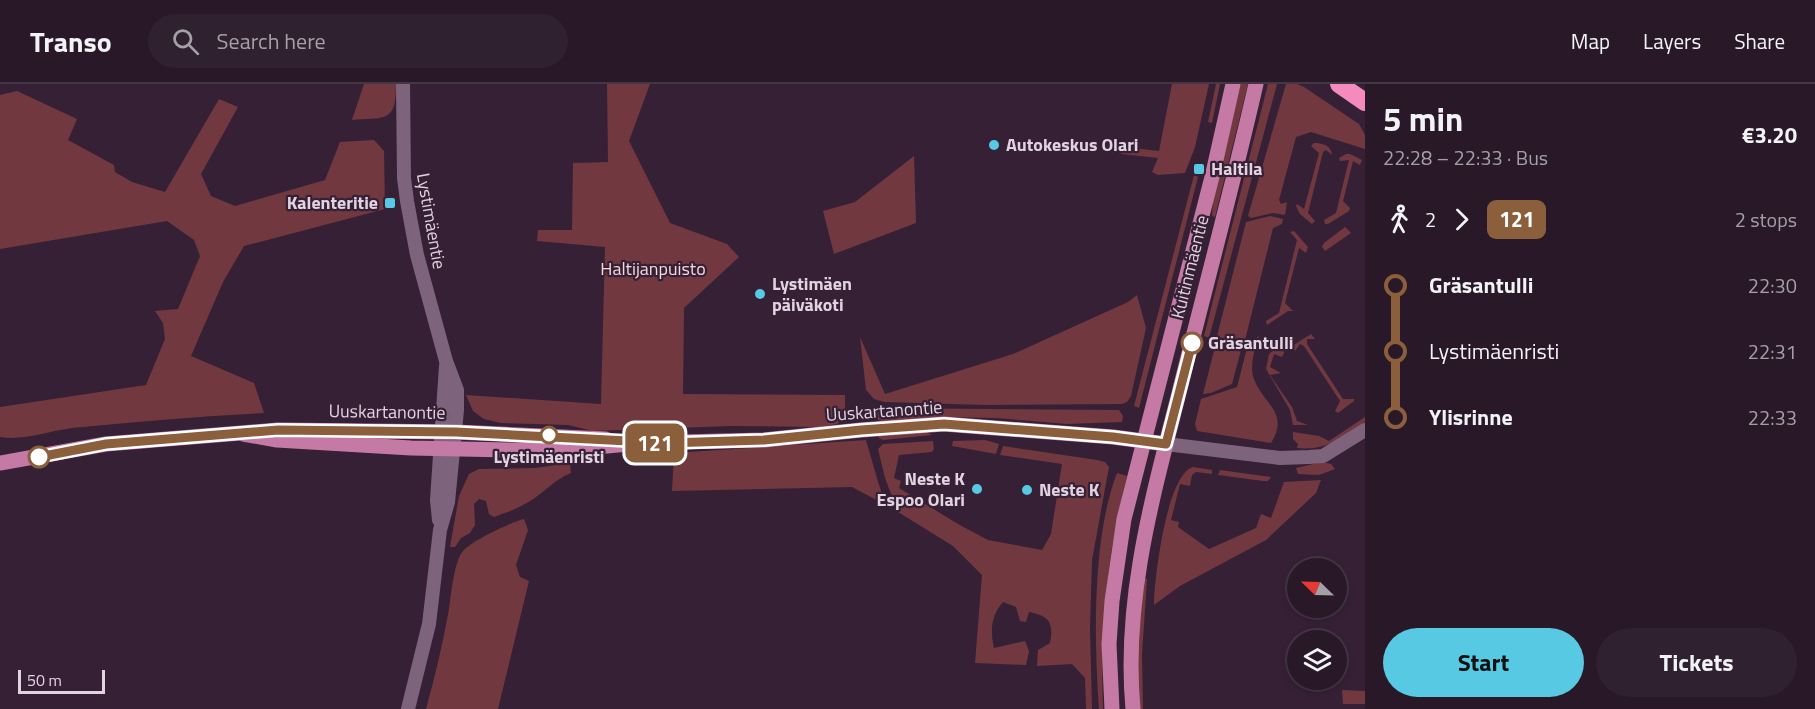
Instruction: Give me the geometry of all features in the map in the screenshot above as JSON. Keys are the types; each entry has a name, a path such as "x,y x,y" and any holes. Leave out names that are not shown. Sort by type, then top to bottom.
{"highway":[{"path":"1339,84 1365,102"}],"main road":[{"name":"Kuitinmäentie","path":"1112,709 1109,644 1117,559 1124,519 1233,84"},
{"name":"Kuitinmäentie","path":"1132,709 1131,648 1138,570 1146,525 1256,84"},
{"name":"Uuskartanontie","path":"243,434 277,440 447,449 554,451 639,443 764,440 944,424 1166,444"},
{"name":"Uuskartanontie","path":"0,463 106,444 278,430 448,432 595,438 639,443"}],"street":[{"name":"Lystimäentie","path":"403,84 404,178 407,201 417,255 446,361 457,390 437,500 440,530 429,624 408,709"},
{"path":"1166,444 1280,458 1309,457 1323,456 1365,430"}],"green space":[{"path":"364,84 396,84 394,106 387,116 352,120"},
{"name":"Haltijanpuisto","path":"607,84 650,84 629,141 670,223 727,244 739,257 684,308 683,394 845,395 845,416 837,424 821,427 731,426 593,431 568,425 501,423 484,419 473,411 466,395 601,404 605,247 537,241 538,230 572,230 573,163 608,162"},
{"path":"1172,84 1209,84 1195,147 1185,173 1158,175 1152,172 1158,158 1122,154 1116,151 1113,153 1106,148 1111,138 1126,147 1159,151"},
{"path":"1216,84 1220,84 1212,123 1208,122"},
{"path":"1240,84 1248,84 1215,217 1212,216 1213,200"},
{"path":"1268,84 1277,84 1209,338 1204,336"},
{"path":"1286,84 1297,84 1304,87 1359,124 1365,135 1365,149 1311,132 1296,137 1279,200 1281,204 1287,202 1285,215 1273,213 1251,218 1248,216"},
{"path":"17,91 77,119 68,140 114,165 115,172 132,182 165,192 219,99 238,107 201,174 211,196 235,206 325,180 340,142 374,140 384,151 385,209 244,246 223,282 191,356 254,383 264,413 192,417 72,428 27,437 0,437 0,407 146,385 165,339 163,323 155,311 178,309 200,256 194,240 167,221 0,249 0,95"},
{"path":"1314,143 1328,147 1332,155 1326,150 1323,152 1308,213 1315,221 1312,224 1300,214 1296,206 1297,204 1304,209 1319,153 1311,146"},
{"path":"1346,154 1362,160 1360,165 1353,161 1343,201 1350,208 1349,211 1325,224 1324,220 1336,213 1349,160 1340,161 1339,158"},
{"path":"914,156 916,223 834,254 823,211 855,202"},
{"path":"1194,175 1198,177 1139,408 1134,406"},
{"path":"1270,216 1283,219 1282,224 1273,228 1245,340 1215,344 1246,222"},
{"path":"1345,227 1351,233 1325,251 1322,247 1324,243"},
{"path":"1294,231 1308,247 1306,253 1299,248 1285,303 1293,311 1288,311 1267,325 1266,321 1279,313 1297,240 1290,232"},
{"path":"1137,295 1146,328 1131,396 1127,402 1122,404 985,405 884,402 874,399 866,390 860,337 885,394 1013,354 1128,302"},
{"path":"1311,334 1315,339 1307,339 1307,344 1343,399 1354,399 1338,413 1335,411 1340,401 1304,346 1300,344 1295,351 1292,346"},
{"path":"1259,336 1252,369 1258,388 1273,409 1278,423 1271,443 1197,431 1195,424 1201,399 1237,387 1248,344"},
{"path":"1242,346 1232,384 1203,394 1214,351"},
{"path":"1276,348 1283,348 1284,353 1282,357 1274,354 1270,367 1281,373 1270,375 1292,407 1297,421 1308,425 1293,425 1290,410 1266,369 1269,354"},
{"path":"879,408 1119,410 1123,416 1122,422 1067,424 996,418 940,417 887,422 878,420"},
{"path":"1365,417 1365,422 1341,438 1325,445 1297,448 1298,444 1293,439 1293,432 1319,436 1329,441"},
{"path":"926,432 932,435 883,440 878,435"},
{"path":"866,440 886,505 852,487 672,491 674,453"},
{"path":"985,440 999,444 996,454 952,446 953,441"},
{"path":"933,441 932,452 899,455 894,478 901,481 899,488 988,540 1042,550 1051,534 1062,464 1000,455 1003,446 1097,460 1105,462 1109,467 1092,560 1090,628 1092,709 1086,709 1085,678 1072,664 1037,666 1038,650 1050,643 1051,636 1048,621 1041,616 1029,612 1026,622 1020,621 1016,607 1003,602 992,624 994,648 1025,641 1029,651 1026,665 975,663 982,575 953,546 898,512 885,478 878,449 883,444"},
{"path":"1322,462 1331,464 1335,469 1319,475 1298,474 1296,468"},
{"path":"570,463 571,473 530,501 508,512 494,517 489,514 486,501 479,499 474,504 475,525 455,547 450,547 459,496 469,474 479,469 535,468"},
{"path":"1193,467 1212,470 1212,474 1196,472 1192,475 1190,486 1180,484 1171,520 1179,522 1178,527 1209,549 1256,528 1261,514 1271,518 1284,482 1321,480 1316,493 1266,540 1180,586 1154,605 1159,552 1169,507 1184,474"},
{"path":"1220,470 1271,477 1268,481 1263,481 1218,475"},
{"path":"1117,473 1127,476 1114,534 1106,591 1103,709 1099,709 1096,621 1099,558 1109,499"},
{"path":"524,519 528,530 516,565 520,577 529,581 498,709 426,709 449,609 453,579 460,556 467,547 482,537"},
{"path":"1143,578 1147,579 1142,655 1143,709 1138,709 1136,657"},
{"path":"1342,690 1365,691 1365,704 1343,704"}],"bus line":[{"name":"121","path":"39,457 106,444 278,430 456,432 666,443 764,440 944,424 1113,437 1166,444 1192,343"}],"place":[{"name":"Autokeskus Olari","path":"994,145"},
{"name":"Haltila","path":"1199,169"},
{"name":"Kalenteritie","path":"390,203"},
{"name":"Lystimäen päiväkoti","path":"760,294"},
{"name":"Gräsantulli","path":"1192,343"},
{"name":"Lystimäenristi","path":"549,435"},
{"name":"Neste K Espoo Olari","path":"977,489"},
{"name":"Neste K","path":"1027,490"}]}
